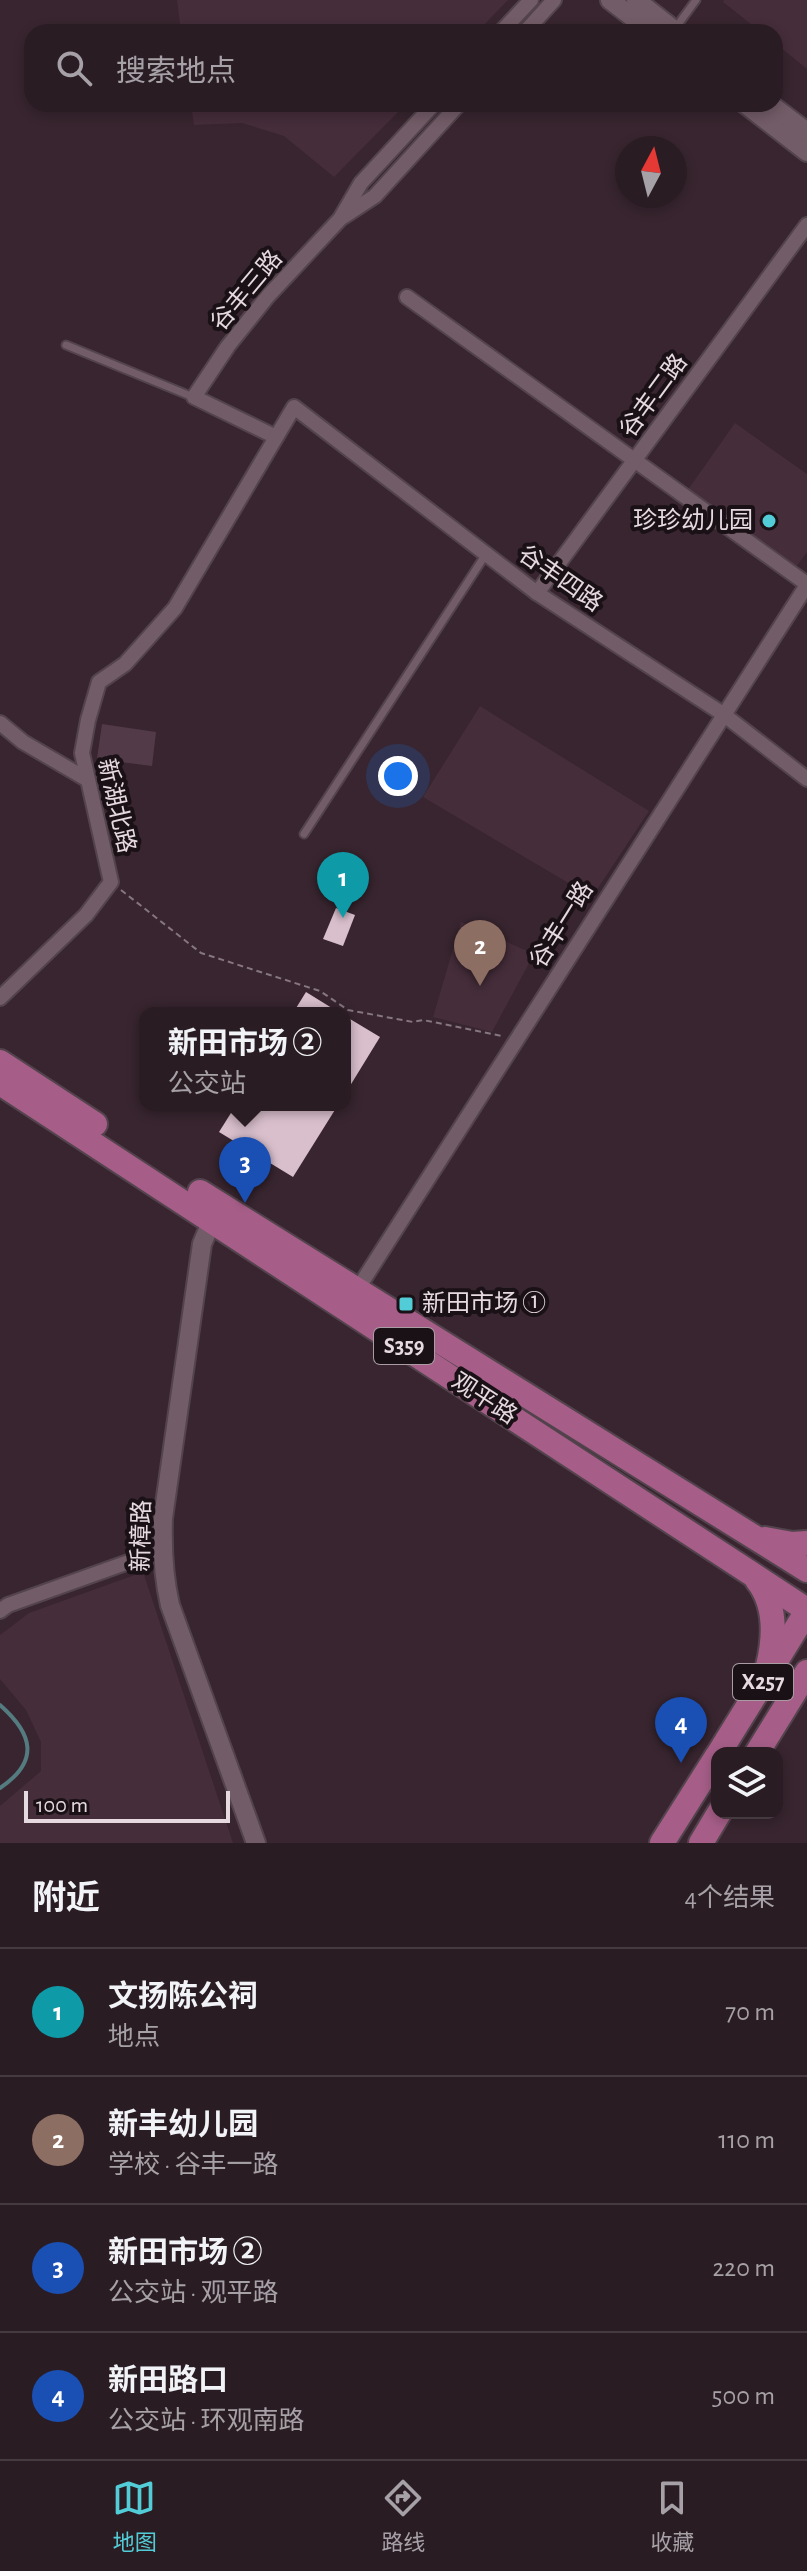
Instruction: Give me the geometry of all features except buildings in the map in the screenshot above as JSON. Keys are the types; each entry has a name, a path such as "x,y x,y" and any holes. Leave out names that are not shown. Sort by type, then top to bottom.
{"main road":[{"name":"观平路","path":"0,1062 206,1196 807,1570"},
{"name":"观平路","path":"0,1083 807,1610"},
{"path":"751,1535 773,1542 807,1543"},
{"path":"756,1578 765,1590 772,1613 771,1650 761,1685"},
{"name":"X257","path":"722,1747 807,1610"},
{"name":"X257","path":"761,1747 806,1676"},
{"name":"X257","path":"662,1843 711,1765"},
{"path":"701,1843 715,1819"}],"street":[{"path":"508,24 531,0"},
{"path":"532,24 554,0"},
{"path":"610,0 642,24"},
{"path":"636,0 665,24"},
{"path":"340,219 361,183 427,112"},
{"path":"340,219 375,196 452,112"},
{"path":"755,112 807,152"},
{"path":"781,112 807,132"},
{"name":"谷丰三路","path":"194,397 228,346 268,296 340,219"},
{"name":"谷丰二路","path":"537,593 807,225"},
{"path":"407,297 807,585"},
{"path":"194,397 276,437"},
{"name":"新湖北路","path":"0,998 86,915 111,882 82,753 99,682 125,664 175,608 294,407"},
{"name":"谷丰四路","path":"294,407 537,593 723,714 807,779"},
{"name":"谷丰一路","path":"357,1290 807,585"},
{"path":"0,723 23,742 88,780"},
{"name":"新樟路","path":"212,1220 202,1244 163,1518 162,1550 170,1605 256,1843"},
{"path":"0,1611 8,1605 162,1550"}],"lane":[{"path":"679,24 696,0"},
{"path":"66,345 194,397"},
{"path":"304,834 486,554"}],"path":[{"path":"111,882 201,953 320,991 344,1007"},
{"path":"351,1011 413,1022 423,1020 516,1039"}],"shaded area":[{"path":"177,0 508,0 485,24 180,24"},
{"path":"807,0 807,69 783,50 783,24 751,24 723,2"},
{"path":"192,112 398,112 334,177 284,136 242,123 194,125"},
{"name":"珍珍幼儿园","path":"735,423 807,474 807,552 796,567 687,491"},
{"path":"480,706 649,811 592,897 423,797"},
{"path":"102,724 156,732 152,766 97,759"},
{"path":"461,922 534,954 492,1032 433,1017"},
{"path":"143,1572 233,1843 0,1843 0,1806 41,1771 41,1742 26,1710 0,1679 0,1635 29,1613"}],"waterway":[{"path":"0,1705 20,1726 27,1747 22,1768 0,1788"}],"place":[{"name":"珍珍幼儿园","path":"769,521"},
{"name":"文扬陈公祠","path":"343,918"},
{"name":"新丰幼儿园","path":"480,986"},
{"name":"新田市场 ②","path":"245,1203"},
{"name":"新田市场 ①","path":"406,1304"},
{"name":"新田路口","path":"681,1763"}]}
